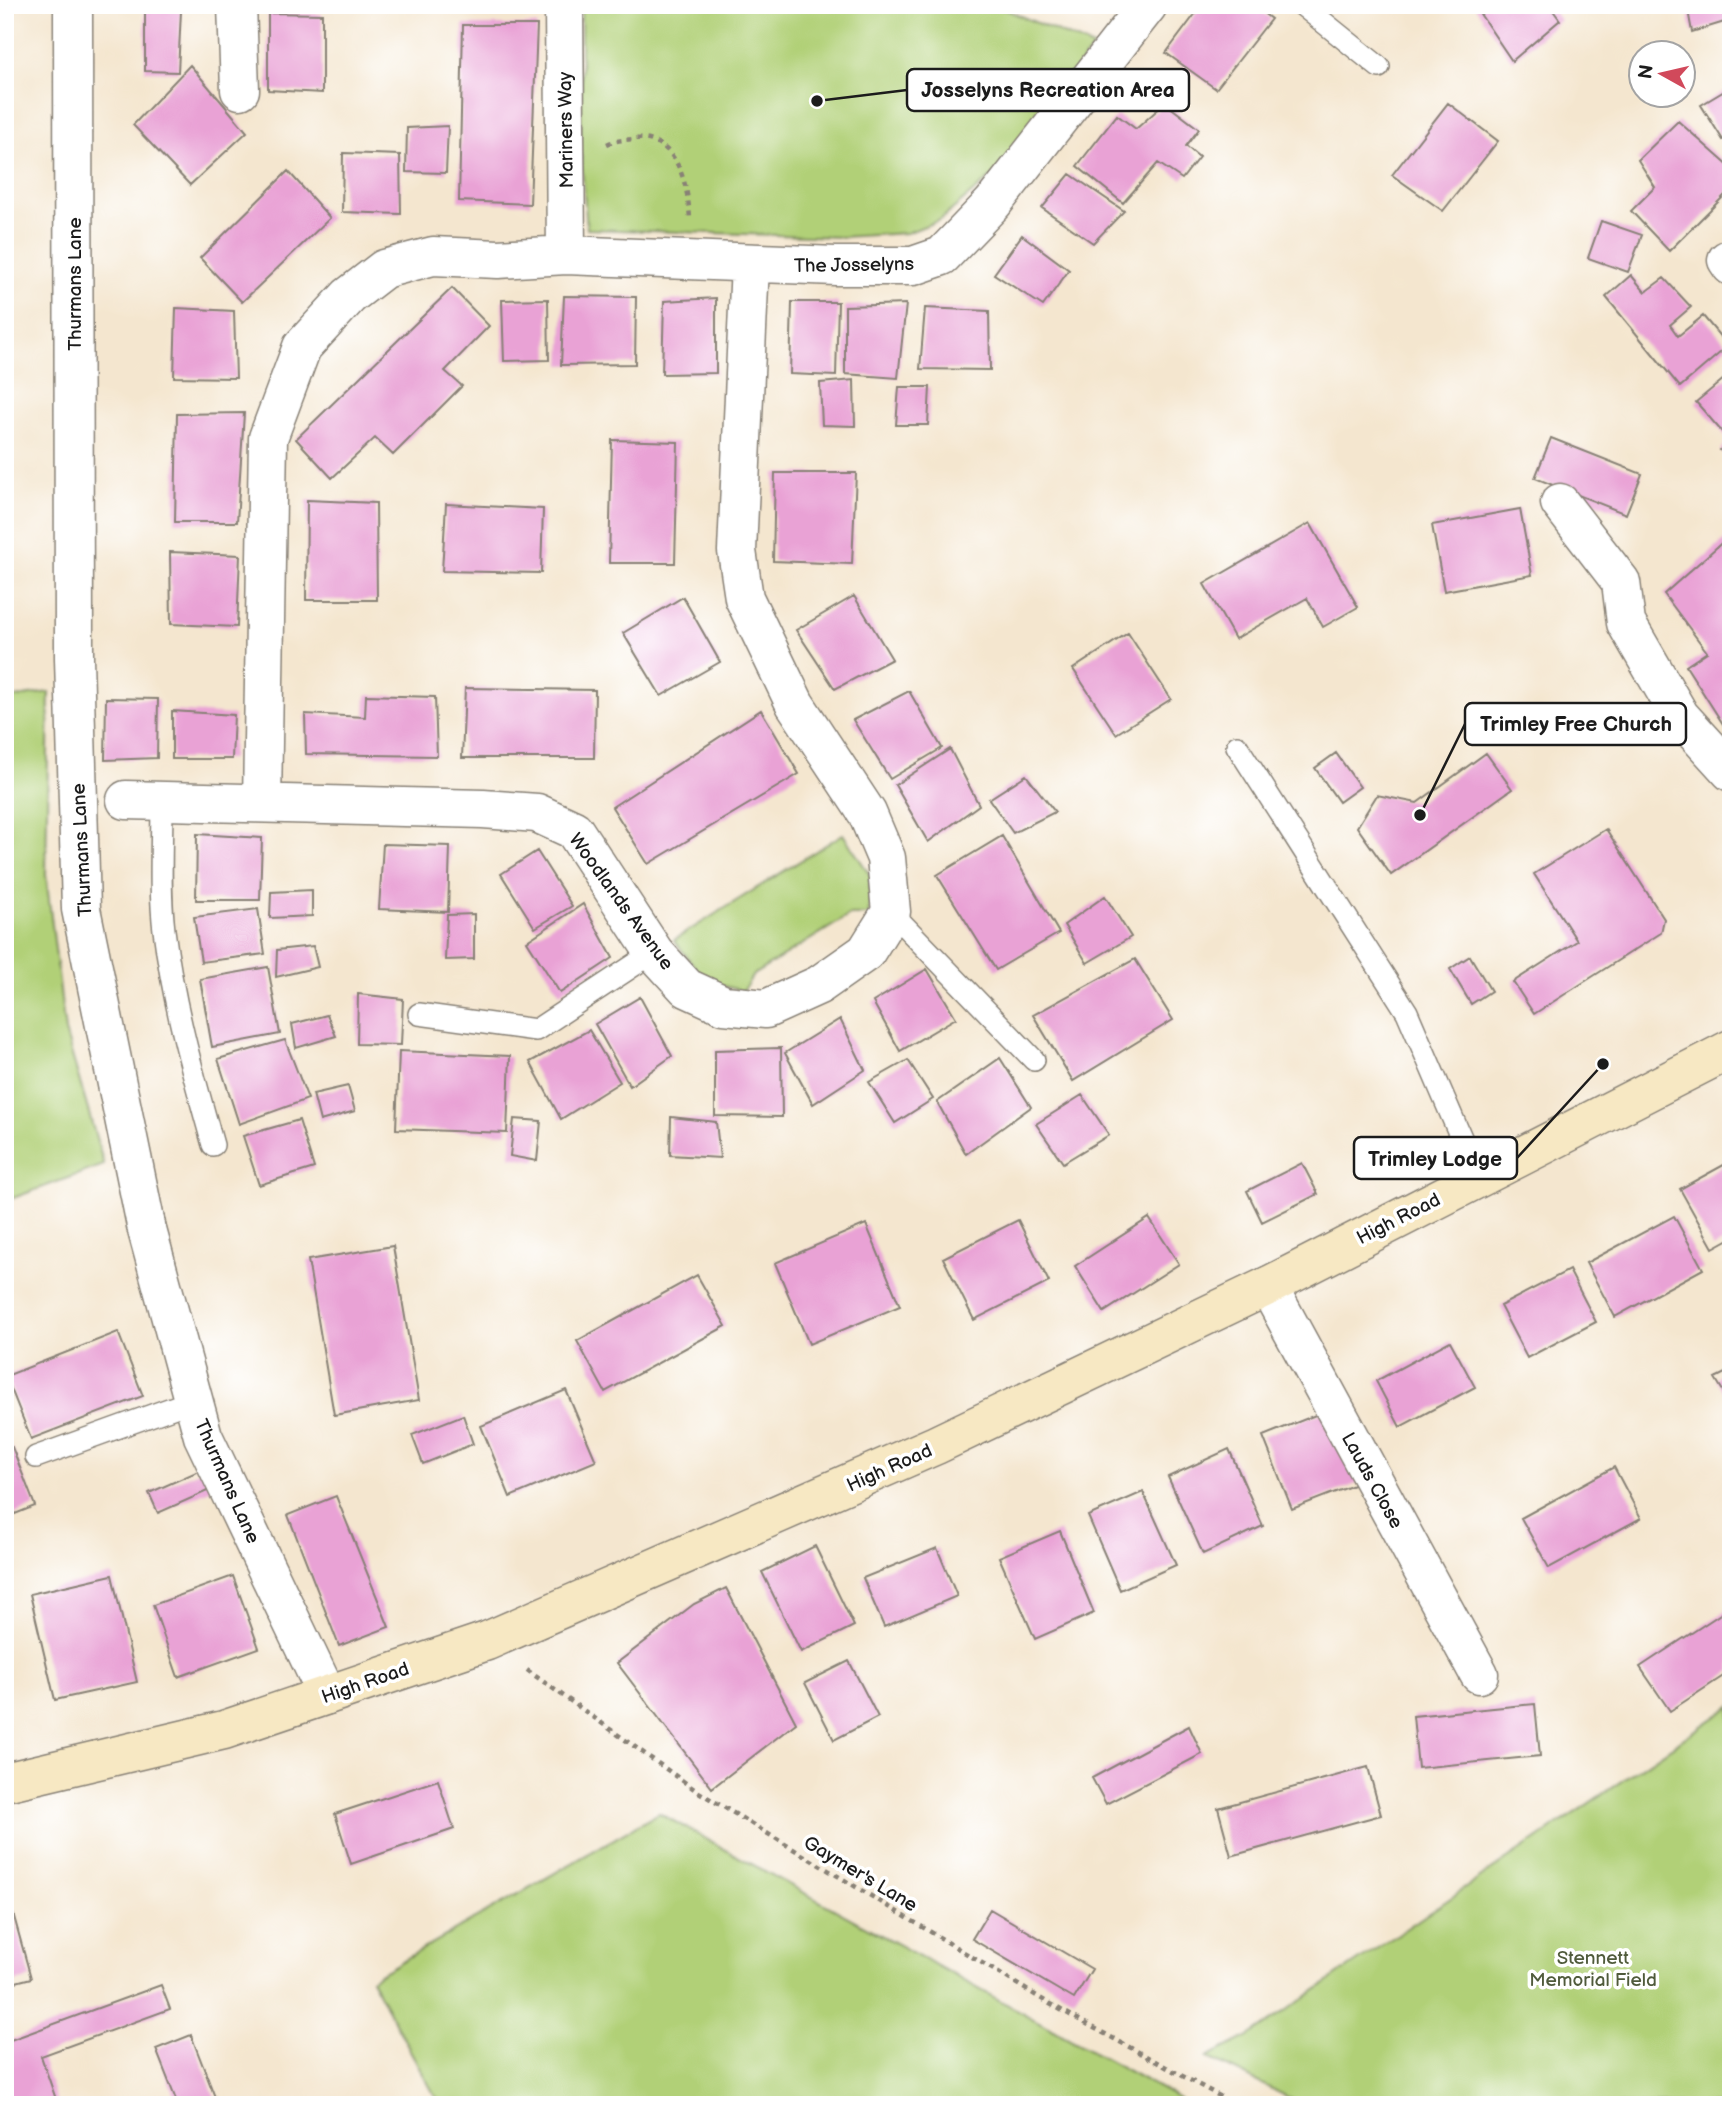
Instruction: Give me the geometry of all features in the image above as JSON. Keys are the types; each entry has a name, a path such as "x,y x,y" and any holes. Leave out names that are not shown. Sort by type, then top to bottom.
{"street":[{"name":"Thurmans Lane","path":"74,5 74,658 80,909 148,1230 203,1436 327,1695"},
{"path":"237,5 240,90"},
{"name":"Mariners Way","path":"564,5 566,255"},
{"name":"The Josselyns","path":"262,803 268,438 302,347 349,296 384,269 433,256 498,259 566,255 750,264 912,266 942,256 993,203 1148,5"},
{"path":"750,264 737,551 744,598 795,704 867,813 886,858 891,912"},
{"path":"1560,503 1621,582 1626,623 1680,716 1731,772"},
{"name":"Woodlands Avenue","path":"144,801 483,809 537,813 574,830 654,951 687,988 724,1005 766,1009 819,985 866,952 891,912"},
{"name":"High Road","path":"5,1782 224,1730 486,1641 936,1446 1268,1286 1731,1048"},
{"name":"Lauds Close","path":"1268,1286 1479,1674"}],"lane":[{"path":"1302,5 1379,67"},
{"path":"1237,746 1407,1012 1478,1177"},
{"path":"144,801 161,862 164,929 176,1004 213,1145"},
{"path":"891,912 1034,1060"},
{"path":"419,1014 536,1030 654,951"},
{"path":"36,1457 194,1400"}],"path":[{"path":"566,172 580,171 600,148 614,141 640,139 662,145 678,162 688,192 692,262"},
{"name":"Gaymer's Lane","path":"486,1641 697,1791 1050,2004 1236,2105"}],"green space":[{"path":"581,5 995,5 1093,47 1001,169 940,220 907,233 841,237 587,229 581,154"},
{"path":"49,692 46,875 65,1031 104,1165 5,1201 5,699"},
{"path":"843,834 870,875 869,915 850,915 753,975 743,991 707,982 674,940"},
{"name":"Stennett Memorial Field","path":"1731,1706 1731,2105 1304,2105 1207,2057 1249,2036"},
{"path":"659,1813 1190,2105 440,2105 371,1979"}],"building":[{"path":"1202,5 1253,5 1271,19 1216,89 1166,53"},
{"path":"1474,5 1549,5 1560,20 1512,61"},
{"path":"1687,5 1731,5 1731,20 1692,32"},
{"path":"145,8 181,11 178,72 145,71"},
{"path":"268,13 322,14 322,93 268,90"},
{"path":"463,25 537,25 530,204 459,201"},
{"path":"190,65 247,132 190,185 133,125"},
{"path":"1731,87 1731,137 1723,140 1701,105"},
{"path":"1165,103 1199,129 1186,146 1199,157 1182,179 1158,163 1123,203 1077,166 1117,115 1136,129"},
{"path":"1448,103 1498,141 1443,211 1392,175"},
{"path":"1678,121 1731,168 1731,189 1669,251 1631,211 1655,187 1638,160"},
{"path":"448,126 446,173 406,172 407,128"},
{"path":"343,153 400,155 401,214 342,212"},
{"path":"288,171 330,218 242,302 200,258"},
{"path":"1070,174 1124,211 1093,243 1042,208"},
{"path":"1601,221 1642,235 1628,272 1588,258"},
{"path":"1022,235 1069,270 1043,306 994,274"},
{"path":"1631,275 1645,292 1664,278 1691,307 1670,325 1678,336 1703,316 1728,346 1680,387 1606,297"},
{"path":"452,288 489,326 445,371 462,386 393,455 375,438 332,478 296,439"},
{"path":"564,296 636,297 635,364 561,365"},
{"path":"716,298 716,373 662,374 664,301"},
{"path":"548,299 549,360 504,361 502,300"},
{"path":"792,302 838,302 836,376 790,374"},
{"path":"906,304 898,378 845,374 845,306"},
{"path":"176,308 234,311 236,378 174,377"},
{"path":"925,308 989,311 990,370 920,369"},
{"path":"1725,378 1731,384 1731,461 1720,450 1730,441 1696,402"},
{"path":"854,380 855,426 822,425 820,383"},
{"path":"899,387 930,387 928,425 896,425"},
{"path":"244,413 237,522 175,522 177,414"},
{"path":"1551,438 1642,474 1626,514 1535,478"},
{"path":"612,440 678,442 675,563 609,563"},
{"path":"775,473 856,473 852,564 773,561"},
{"path":"307,500 376,503 377,600 306,600"},
{"path":"446,504 543,509 541,573 442,571"},
{"path":"1520,509 1532,575 1444,591 1432,525"},
{"path":"1310,523 1358,607 1323,627 1307,598 1235,639 1204,584"},
{"path":"1726,539 1731,545 1731,718 1723,724 1686,666 1707,652 1664,594"},
{"path":"170,552 240,555 237,627 171,624"},
{"path":"854,596 892,659 835,689 796,630"},
{"path":"683,597 720,662 661,696 623,633"},
{"path":"1128,633 1171,699 1116,734 1073,669"},
{"path":"465,688 595,690 594,758 462,758"},
{"path":"909,691 942,748 890,779 853,720"},
{"path":"366,695 435,697 437,756 306,754 305,714 365,717"},
{"path":"106,698 158,699 157,758 105,760"},
{"path":"761,710 799,774 648,864 612,807"},
{"path":"172,711 234,715 232,759 172,759"},
{"path":"950,749 979,805 928,842 895,785"},
{"path":"1336,753 1360,787 1339,802 1315,768"},
{"path":"1486,753 1512,789 1391,875 1357,827 1377,795 1417,803"},
{"path":"1026,775 1055,812 1013,833 989,799"},
{"path":"1606,829 1664,919 1661,933 1534,1014 1513,982 1577,941 1534,874"},
{"path":"197,834 262,838 260,900 196,900"},
{"path":"1002,836 1059,933 996,970 937,875"},
{"path":"383,844 450,846 448,912 379,909"},
{"path":"537,851 572,906 535,928 501,874"},
{"path":"312,890 312,916 270,918 271,892"},
{"path":"1105,896 1131,937 1087,963 1064,925"},
{"path":"583,904 613,958 560,993 527,941"},
{"path":"258,909 265,954 201,962 194,917"},
{"path":"474,914 474,959 445,960 447,915"},
{"path":"313,946 318,967 276,977 277,950"},
{"path":"1470,956 1491,991 1471,1004 1450,969"},
{"path":"1135,959 1173,1020 1073,1081 1033,1015"},
{"path":"268,967 280,1034 212,1047 200,979"},
{"path":"927,969 956,1018 900,1051 873,1002"},
{"path":"358,994 403,999 401,1045 357,1044"},
{"path":"640,997 672,1056 630,1086 595,1024"},
{"path":"327,1015 336,1036 296,1048 292,1024"},
{"path":"840,1019 865,1070 813,1104 785,1053"},
{"path":"589,1030 620,1082 561,1119 530,1062"},
{"path":"285,1040 308,1099 239,1124 218,1059"},
{"path":"781,1048 782,1117 715,1116 715,1050"},
{"path":"399,1051 510,1056 507,1133 396,1129"},
{"path":"1000,1058 1031,1107 966,1154 937,1102"},
{"path":"908,1060 933,1099 895,1123 869,1082"},
{"path":"348,1086 355,1111 320,1121 313,1094"},
{"path":"1082,1095 1109,1135 1063,1163 1036,1124"},
{"path":"671,1117 716,1122 720,1158 670,1155"},
{"path":"514,1119 541,1121 537,1161 510,1156"},
{"path":"299,1120 314,1168 259,1185 243,1136"},
{"path":"1731,1161 1731,1238 1713,1248 1680,1189"},
{"path":"1302,1163 1318,1194 1262,1222 1247,1191"},
{"path":"1674,1216 1703,1269 1615,1317 1586,1263"},
{"path":"1149,1218 1179,1264 1104,1312 1075,1266"},
{"path":"1018,1220 1049,1282 974,1320 943,1258"},
{"path":"866,1224 900,1306 809,1344 775,1263"},
{"path":"393,1246 419,1400 334,1415 308,1260"},
{"path":"1569,1270 1596,1322 1527,1358 1500,1306"},
{"path":"697,1275 726,1326 605,1392 577,1341"},
{"path":"118,1332 143,1396 31,1439 6,1376"},
{"path":"1450,1341 1475,1387 1400,1427 1376,1381"},
{"path":"1731,1370 1731,1404 1715,1378"},
{"path":"566,1390 596,1461 510,1497 481,1426"},
{"path":"1348,1402 1377,1476 1292,1509 1263,1436"},
{"path":"463,1415 473,1444 423,1464 412,1435"},
{"path":"12,1447 35,1506 5,1518 5,1449"},
{"path":"1229,1449 1263,1526 1203,1554 1168,1477"},
{"path":"212,1465 221,1485 158,1513 149,1493"},
{"path":"1614,1467 1641,1518 1549,1568 1521,1518"},
{"path":"1143,1492 1176,1565 1120,1590 1088,1516"},
{"path":"336,1496 389,1627 339,1646 288,1515"},
{"path":"1060,1531 1094,1613 1035,1639 999,1557"},
{"path":"815,1546 854,1626 801,1652 762,1572"},
{"path":"937,1548 957,1596 884,1627 863,1578"},
{"path":"112,1575 137,1682 55,1700 30,1594"},
{"path":"233,1576 259,1648 178,1677 153,1605"},
{"path":"726,1588 796,1723 712,1788 617,1663 694,1604"},
{"path":"1731,1607 1731,1671 1670,1711 1640,1667"},
{"path":"849,1661 878,1717 834,1740 805,1683"},
{"path":"1535,1704 1540,1756 1418,1768 1413,1716"},
{"path":"1189,1726 1202,1754 1106,1804 1092,1778"},
{"path":"1368,1767 1381,1815 1231,1856 1218,1808"},
{"path":"438,1780 454,1829 351,1864 335,1814"},
{"path":"990,1909 1092,1969 1074,1999 972,1939"},
{"path":"13,1913 31,1978 5,1985 5,1916"},
{"path":"161,1985 170,2009 41,2056 58,2105 12,2105 5,2086 5,2042"},
{"path":"191,2035 218,2105 178,2105 156,2049"}],"place":[{"name":"Josselyns Recreation Area","path":"817,101"},
{"name":"Trimley Free Church","path":"1420,815"},
{"name":"Trimley Lodge","path":"1603,1064"}]}
